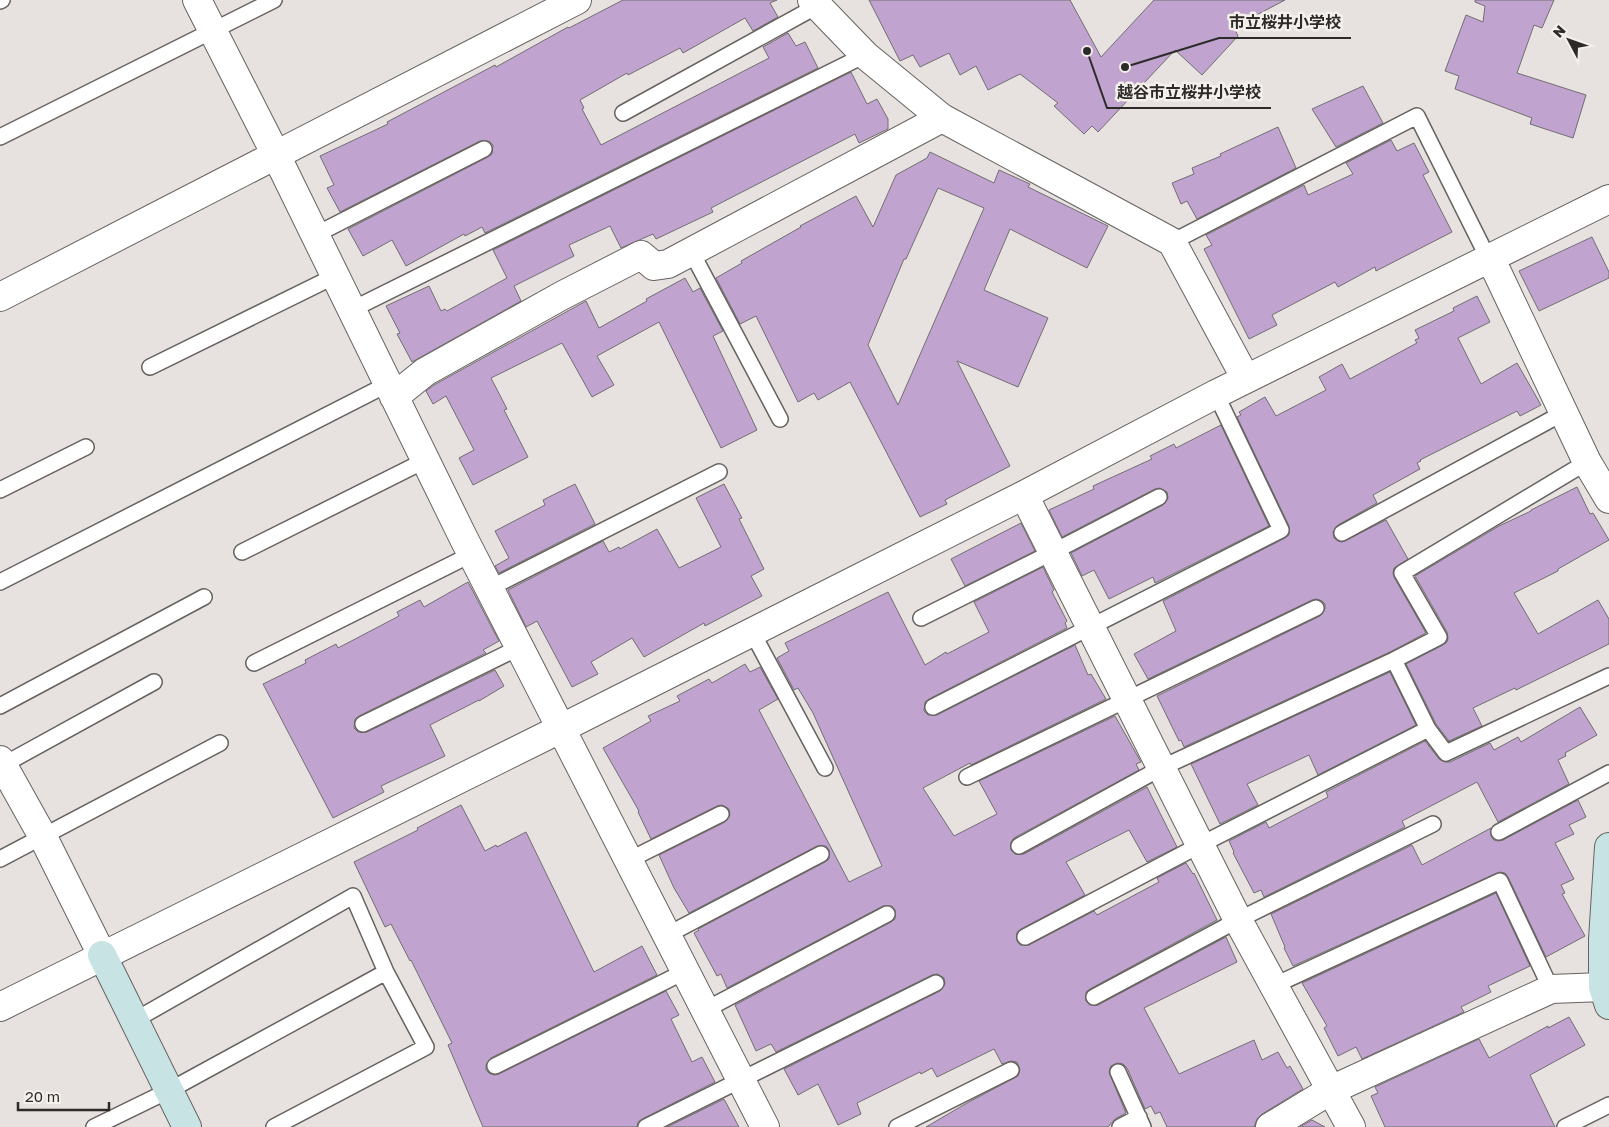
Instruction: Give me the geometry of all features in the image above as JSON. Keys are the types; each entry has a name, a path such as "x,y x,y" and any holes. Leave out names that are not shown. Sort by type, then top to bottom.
{"street":[{"path":"197,0 276,155 472,554 765,1127"},
{"path":"0,296 276,155 543,8 577,0"},
{"path":"815,3 865,55 942,118 1172,242 1246,379"},
{"path":"391,391 562,295 640,255 654,266 668,264 692,253 942,118"},
{"path":"0,1007 562,728 1024,495 1216,394 1609,199"},
{"path":"1488,258 1497,272 1588,462 1609,499"},
{"path":"1024,495 1238,920 1351,1127"},
{"path":"1,762 43,837 187,1127"},
{"path":"1270,1127 1331,1090 1551,988 1606,996 1603,939 1609,847"}],"lane":[{"path":"0,136 274,0"},
{"path":"623,113 815,3"},
{"path":"351,310 865,55"},
{"path":"1172,242 1418,116 1488,258"},
{"path":"315,235 484,149"},
{"path":"692,253 780,419"},
{"path":"150,367 335,276"},
{"path":"0,582 391,391"},
{"path":"933,707 1281,530 1216,394"},
{"path":"1342,534 1564,413"},
{"path":"0,490 86,447"},
{"path":"242,552 426,460"},
{"path":"1019,846 1160,768 1394,660 1439,637 1402,574 1588,462"},
{"path":"490,588 719,472"},
{"path":"921,618 1159,496"},
{"path":"254,663 472,554"},
{"path":"0,706 204,597"},
{"path":"967,777 1316,608"},
{"path":"752,632 825,768"},
{"path":"363,724 520,647"},
{"path":"1394,660 1428,730 1446,753 1609,676"},
{"path":"1,762 154,682"},
{"path":"1025,937 1200,845 1428,730"},
{"path":"0,859 220,743"},
{"path":"1499,832 1609,773"},
{"path":"628,860 721,814"},
{"path":"1094,997 1238,920 1433,824"},
{"path":"667,935 821,854"},
{"path":"1273,986 1500,881 1551,988"},
{"path":"135,1020 353,896 386,972 426,1047 274,1127"},
{"path":"705,1010 887,914"},
{"path":"495,1066 686,971"},
{"path":"94,1127 170,1090 386,972"},
{"path":"646,1127 936,983"},
{"path":"897,1127 1011,1070"},
{"path":"1118,1072 1141,1122 1120,1127"},
{"path":"1566,1127 1609,1105"}],"building":[{"path":"623,0 777,0 770,3 778,17 753,31 745,18 683,53 680,48 628,75 627,73 580,100 584,108 582,109 601,145 769,58 763,47 788,33 796,46 805,42 818,68 485,233 482,227 465,236 464,234 406,266 392,240 363,256 348,229 488,157 492,154 493,145 489,141 480,141 340,212 327,188 334,185 320,156 388,124 387,122 495,65 496,67 568,27"},
{"path":"869,0 1070,0 1101,57 1154,0 1285,0 1234,27 1238,36 1202,75 1175,50 1098,132 1092,126 1084,134 1054,106 1058,103 1020,74 988,90 976,66 960,75 949,53 920,67 913,55 900,61"},
{"path":"1475,0 1554,0 1542,28 1534,25 1517,73 1586,95 1573,138 1530,124 1532,118 1455,89 1459,76 1445,71 1466,15 1483,22 1485,6 1475,2"},
{"path":"851,72 867,104 877,99 888,119 888,129 859,143 855,134 711,208 713,212 656,239 653,234 621,248 610,226 569,245 574,256 514,286 521,301 412,362 397,334 400,333 386,306 429,286 441,311 445,309 447,311 507,278 493,250"},
{"path":"1363,86 1383,123 1336,147 1312,109"},
{"path":"1278,127 1296,168 1197,219 1187,201 1181,204 1172,183 1194,174 1192,168 1221,156 1220,154"},
{"path":"1391,140 1397,151 1414,143 1429,172 1423,175 1452,232 1376,271 1375,267 1338,287 1335,282 1272,315 1277,325 1249,339 1204,249 1212,245 1206,235 1304,185 1308,195 1353,174 1346,163"},
{"path":"930,152 994,183 999,170 1030,184 1028,187 1108,226 1087,268 1010,229 984,290 1048,318 1018,387 957,361 1010,466 945,500 947,504 920,517 850,382 818,400 814,393 798,402 756,316 740,324 716,278 800,226 856,196 873,227 896,175 927,158","holes":["938,188 984,208 898,405 868,345 904,259 906,259"]},
{"path":"1592,237 1609,272 1609,278 1539,311 1519,271"},
{"path":"685,278 693,292 700,288 723,331 713,336 757,430 721,448 659,322 597,356 614,385 592,397 562,343 491,378 507,409 504,410 528,457 473,485 459,458 474,450 446,396 433,404 426,391 586,301 599,328"},
{"path":"1477,296 1490,322 1458,338 1481,384 1517,363 1541,405 1520,416 1517,411 1420,460 1417,463 1420,469 1373,495 1377,503 1338,525 1333,532 1334,538 1342,542 1386,520 1408,559 1394,568 1394,577 1426,633 1390,652 1184,747 1181,740 1179,741 1157,696 1320,616 1325,609 1325,604 1322,601 1312,600 1148,679 1134,654 1176,631 1163,601 1289,535 1289,526 1237,417 1241,415 1239,412 1265,397 1276,416 1326,390 1319,377 1342,364 1350,379 1417,343 1415,340 1419,338 1415,330 1454,311 1453,308"},
{"path":"1221,425 1269,526 1155,583 1153,577 1109,599 1094,570 1082,576 1071,553 1163,505 1168,498 1167,492 1160,488 1155,489 1062,537 1049,510 1094,489 1093,486 1152,459 1150,456 1174,444 1176,448"},
{"path":"575,484 595,524 499,573 495,566 509,558 495,531 545,505 543,500"},
{"path":"724,484 742,518 739,519 764,569 751,576 762,596 705,626 704,623 644,657 632,638 591,662 598,674 572,687 537,621 526,627 508,590 603,541 609,552 619,547 620,549 657,529 679,568 721,547 696,498"},
{"path":"1577,487 1590,514 1593,513 1609,540 1558,569 1558,571 1514,593 1538,634 1598,600 1609,619 1609,644 1516,690 1515,688 1473,708 1482,726 1449,741 1436,724 1406,664 1443,645 1447,642 1448,638 1447,632 1415,576 1499,526"},
{"path":"1021,523 1035,551 965,586 951,559"},
{"path":"1043,567 1054,590 1052,592 1067,621 1065,623 1067,628 929,699 925,702 924,711 928,715 937,715 1075,645 1088,675 1091,674 1106,699 971,765 970,763 923,788 954,836 997,814 979,781 1115,716 1141,762 1136,764 1139,770 1014,838 1011,842 1011,850 1015,854 1024,854 1147,787 1177,847 1147,862 1129,830 1066,862 1085,895 1021,929 1017,932 1017,941 1020,945 1029,945 1094,911 1097,915 1159,882 1157,878 1186,863 1194,873 1217,920 1090,989 1086,992 1086,1001 1090,1005 1098,1005 1226,937 1237,962 1144,1008 1179,1074 1254,1040 1262,1060 1278,1052 1287,1068 1290,1066 1303,1089 1262,1114 1257,1119 1254,1127 1167,1127 1160,1112 1155,1114 1151,1106 1145,1109 1127,1068 1123,1064 1118,1063 1111,1066 1109,1072 1126,1113 1115,1119 1108,1127 926,1127 1018,1076 1020,1070 1017,1062 1011,1061 1002,1064 994,1049 937,1077 932,1068 921,1074 920,1072 857,1103 861,1114 838,1125 818,1084 798,1095 784,1069 940,991 945,984 944,978 937,974 932,975 776,1052 771,1044 756,1051 735,1005 891,922 895,919 895,910 892,906 883,906 727,988 721,974 717,976 694,933 698,929 825,862 829,859 829,850 826,846 817,846 689,913 674,888 659,855 725,822 730,815 729,809 722,805 717,806 651,839 639,811 603,748 651,721 648,716 680,701 677,696 709,679 712,683 745,664 750,672 760,667 778,699 759,710 849,882 882,866 813,713 798,688 794,690 777,658 789,651 785,643 888,592 925,665 946,652 947,654 989,632 974,602"},
{"path":"468,582 499,641 483,650 486,653 359,716 355,719 354,728 358,732 367,732 495,670 504,686 479,701 430,725 445,756 381,786 384,792 333,818 263,684 306,663 305,660 336,644 338,648 399,616 397,612 420,600 424,607"},
{"path":"1390,672 1416,725 1318,775 1309,755 1247,784 1258,805 1220,824 1191,764"},
{"path":"1580,707 1597,735 1565,753 1566,756 1558,760 1569,784 1498,822 1477,782 1402,821 1405,827 1264,897 1261,890 1254,893 1233,853 1229,841 1266,822 1269,828 1328,797 1326,792 1425,741 1439,759 1450,762 1490,743 1494,750 1518,737 1521,742"},
{"path":"1578,800 1586,817 1569,825 1574,834 1555,843 1574,879 1561,885 1565,893 1562,894 1585,936 1546,957 1508,877 1505,873 1500,872 1293,966 1271,914 1412,845 1422,865 1491,828 1491,836 1494,840 1503,840"},
{"path":"461,805 485,851 526,832 594,972 642,946 657,975 491,1058 486,1065 486,1070 494,1075 499,1074 666,991 679,1015 671,1019 692,1062 702,1057 715,1082 642,1119 638,1122 637,1127 483,1127 448,1045 452,1043 391,924 385,927 354,862 418,830 417,828"},
{"path":"1496,893 1530,966 1488,986 1491,992 1461,1007 1464,1012 1362,1059 1356,1047 1338,1056 1324,1028 1327,1026 1302,983"},
{"path":"1569,1017 1585,1045 1530,1075 1555,1127 1385,1127 1371,1096 1378,1093 1375,1087 1479,1039 1489,1058 1548,1026 1548,1028"},
{"path":"724,1099 739,1127 667,1127"},
{"path":"1312,1120 1325,1127 1300,1127"}],"place":[{"name":"越谷市立桜井小学校","path":"1087,51"},
{"name":"市立桜井小学校","path":"1125,67"}]}
